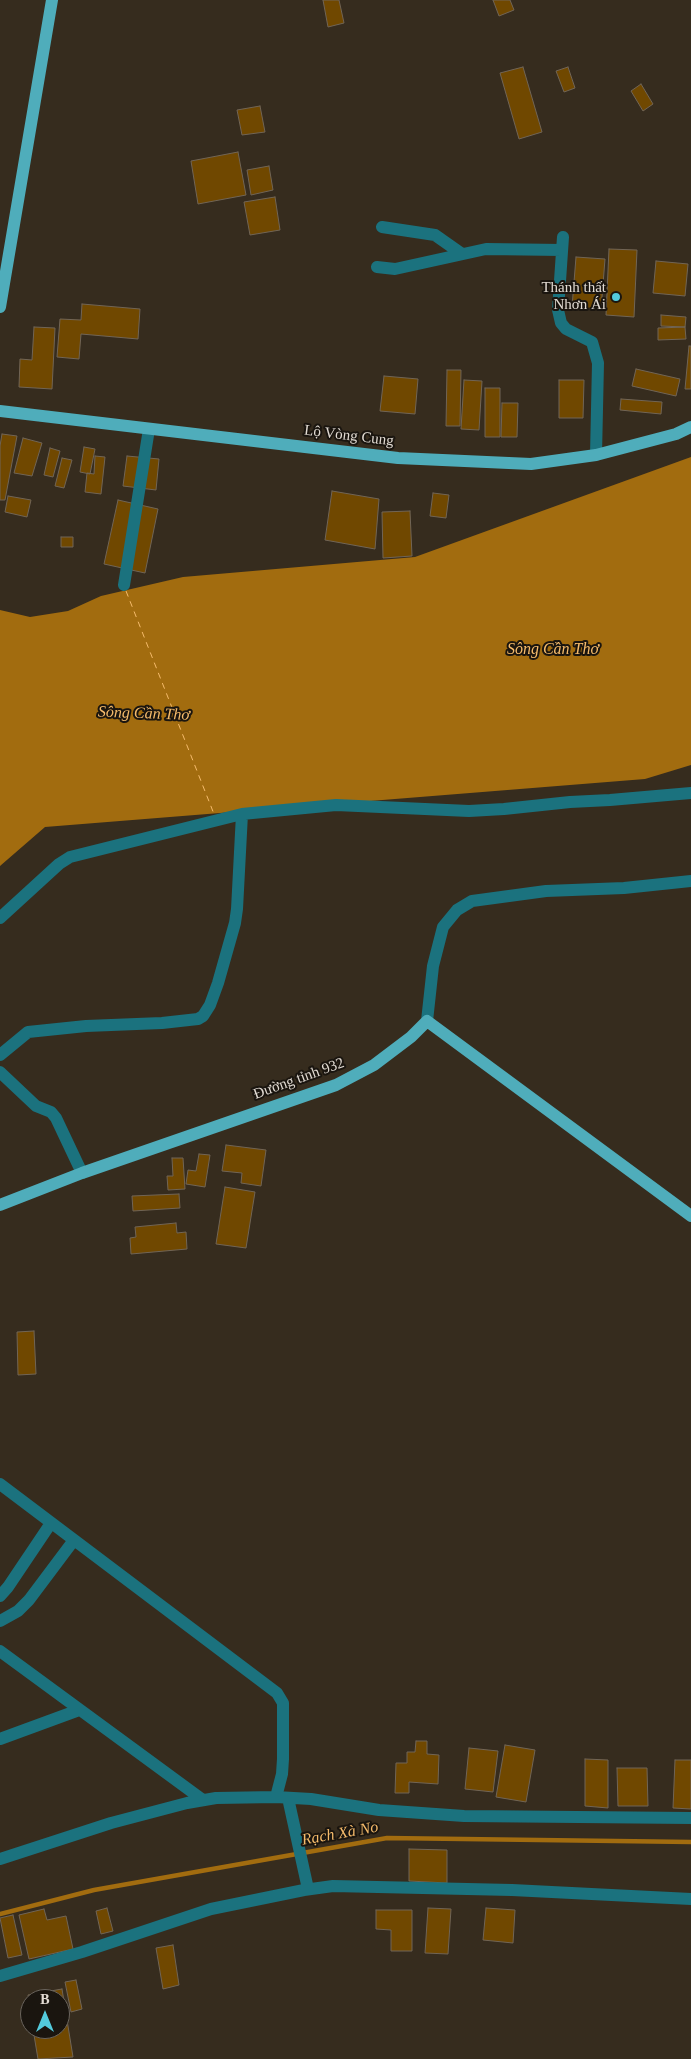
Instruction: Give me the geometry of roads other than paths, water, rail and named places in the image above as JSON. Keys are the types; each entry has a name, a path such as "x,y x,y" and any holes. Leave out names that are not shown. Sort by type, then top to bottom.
{"main road":[{"path":"0,307 52,0"},
{"name":"Lộ Vòng Cung","path":"0,411 398,458 531,464 596,455 676,434 691,428"},
{"path":"427,1020 691,1216"},
{"name":"Đường tỉnh 932","path":"0,1205 82,1173 336,1085 362,1072 387,1056 411,1037 427,1020"}],"street":[{"path":"382,227 435,235 462,254"},
{"path":"563,237 558,310 561,323 566,328 592,342 598,363 596,455"},
{"path":"377,267 395,269 486,249 562,250"},
{"path":"124,585 149,429"},
{"path":"0,918 58,864 70,857 215,817 336,805 469,811 691,793"},
{"path":"0,1055 28,1032 86,1026 177,1022 198,1019 204,1016 218,983 235,923 239,885 242,814"},
{"path":"427,1020 433,966 443,926 457,910 472,901 546,892 624,888 691,881"},
{"path":"0,1072 36,1106 51,1112 56,1118 82,1173"},
{"path":"0,1484 277,1693 281,1698 282,1798 292,1814 307,1884"},
{"path":"0,1596 8,1588 51,1523"},
{"path":"0,1621 18,1611 30,1600 74,1540"},
{"path":"0,1651 203,1800"},
{"path":"0,1739 79,1710"},
{"path":"0,1859 111,1824 216,1798 311,1799 379,1810 464,1816 691,1818"},
{"path":"0,1976 82,1952 211,1910 307,1884 691,1899"}],"water":[{"name":"Sông Cần Thơ","path":"691,457 691,765 645,779 45,827 0,866 0,610 30,617 68,611 101,596 183,577 415,557"}],"waterway":[{"name":"Rạch Xà No","path":"0,1914 94,1890 387,1838 691,1842"}],"place":[{"name":"Thánh thất Nhơn Ái","path":"616,297"}]}
